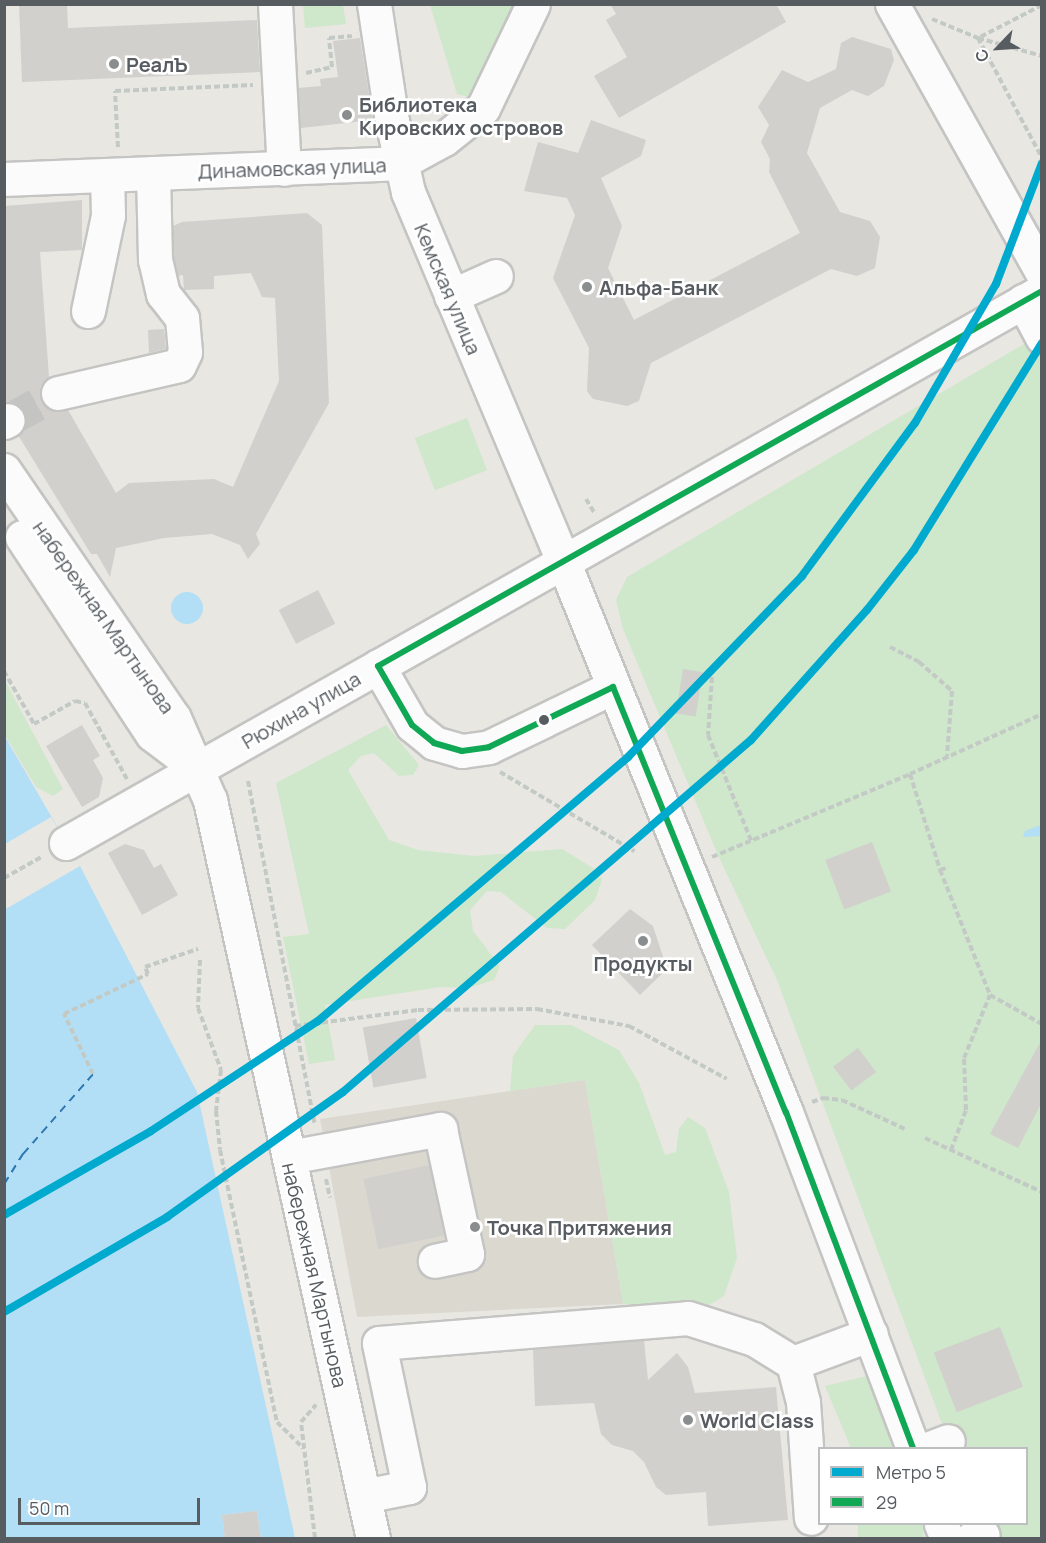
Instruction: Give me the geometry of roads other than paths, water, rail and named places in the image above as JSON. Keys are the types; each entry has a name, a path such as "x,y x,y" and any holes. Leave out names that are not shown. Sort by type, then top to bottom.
{"street":[{"path":"275,4 281,76 278,84 284,169"},
{"name":"Динамовская улица","path":"4,179 400,163 444,139 483,108 532,4"},
{"path":"892,4 1041,272"},
{"name":"Кемская улица","path":"369,19 400,163 451,296 563,561 786,1112 912,1447"},
{"path":"58,393 179,365 185,352 182,318 163,294 155,260 153,173"},
{"path":"88,311 114,175"},
{"path":"451,296 496,276"},
{"path":"1032,296 1041,337"},
{"name":"Рюхина улица","path":"80,835 1032,296"},
{"name":"набережная Мартынова","path":"7,492 152,734 197,768 210,800 373,1539"},
{"path":"378,666 412,725 434,743 462,752 489,747 613,687"},
{"path":"289,1157 440,1129 468,1254 435,1261"},
{"path":"364,1496 409,1487 379,1343 688,1318 754,1340 793,1363 803,1402 811,1518"},
{"path":"793,1363 870,1334"},
{"path":"941,1525 947,1539"}],"water":[{"path":"187,592 198,597 203,608 198,619 187,624 176,619 171,608 176,597"},
{"path":"4,735 80,866 197,1092 295,1538 261,1538 257,1511 222,1515 225,1538 5,1538"},
{"path":"1041,825 1041,836 1023,837 1025,831"}],"tunnel":[{"path":"8,420 58,393"}],"metro line":[{"name":"5","path":"4,1215 151,1131 318,1021 628,757 802,576 915,423 996,284 1042,163"},
{"name":"5","path":"4,1312 167,1217 343,1092 751,740 867,610 914,550 1042,343"}],"place":[{"name":"РеалЪ","path":"114,64"},
{"name":"Библиотека Кировских островов","path":"347,115"},
{"name":"Альфа-Банк","path":"587,287"},
{"name":"Продукты","path":"643,941"},
{"name":"Точка Притяжения","path":"475,1227"},
{"name":"World Class","path":"688,1420"}]}
